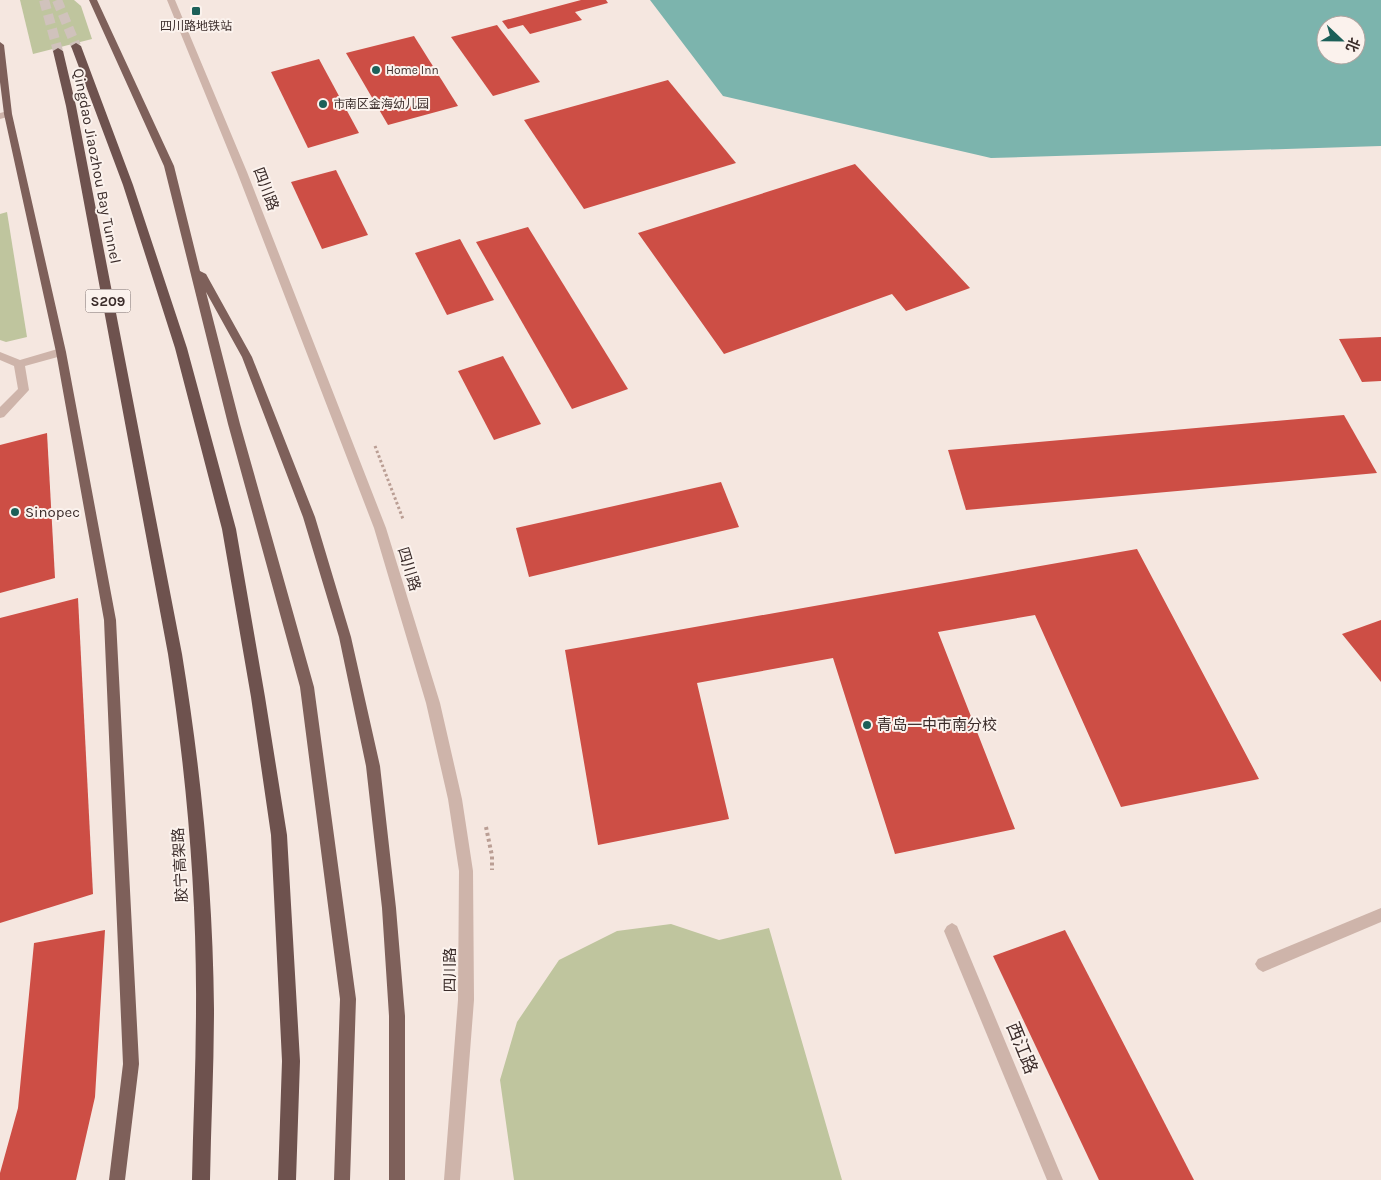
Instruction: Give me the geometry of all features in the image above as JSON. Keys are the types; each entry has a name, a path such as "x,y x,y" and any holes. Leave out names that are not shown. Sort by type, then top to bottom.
{"highway":[{"path":"76,46 128,185 182,348 229,529 258,697 279,836 291,1061 286,1180"},
{"name":"Qingdao Jiaozhou Bay Tunnel","path":"58,51 71,106 156,552"},
{"name":"胶宁高架路","path":"156,552 183,707 195,798 205,1008 204,1098 200,1180"}],"main road":[{"path":"93,0 169,166 234,424 307,688 348,999 342,1180"},
{"path":"0,45 4,115 61,352 110,620 131,1064 117,1180"},
{"path":"193,259 247,357 309,517 345,637 373,766 388,908 397,1016 397,1180"}],"street":[{"name":"四川路","path":"171,0 242,172 380,528 435,712 455,799 466,871 466,1000 452,1180"},
{"path":"0,356 19,364 61,352"},
{"path":"0,414 24,390 19,364"},
{"path":"1263,964 1381,915"},
{"name":"西江路","path":"952,931 1055,1180"}],"green space":[{"path":"20,0 74,0 81,6 92,39 33,54"},
{"path":"7,212 27,337 6,342 0,340 0,214"},
{"path":"671,924 719,940 769,928 842,1180 514,1180 500,1080 517,1022 559,960 617,931"}],"water":[{"path":"650,0 1381,0 1381,146 991,158 723,96"}],"building":[{"path":"581,0 606,0 608,3 575,12 582,20 530,34 523,25 508,29 502,21"},
{"path":"497,25 540,82 493,96 451,37"},
{"path":"414,36 458,106 388,125 346,53"},
{"path":"319,59 359,133 308,148 271,72"},
{"path":"668,80 736,163 584,209 524,120"},
{"path":"855,164 970,288 906,311 892,294 724,354 638,233"},
{"path":"336,170 368,235 322,249 291,182"},
{"path":"528,227 628,389 572,409 476,242"},
{"path":"460,239 494,300 447,315 415,253"},
{"path":"1381,337 1381,381 1362,382 1339,339"},
{"path":"503,356 541,424 494,440 458,371"},
{"path":"1344,415 1377,473 966,510 948,450"},
{"path":"47,433 55,578 0,593 0,445"},
{"path":"721,482 739,527 529,577 516,528"},
{"path":"1137,549 1259,779 1121,807 1035,615 938,632 1015,829 895,854 833,658 697,683 729,819 598,845 565,650"},
{"path":"78,598 93,894 0,923 0,618"},
{"path":"1381,620 1381,682 1342,634"},
{"path":"105,930 95,1097 76,1180 0,1180 0,1173 18,1108 34,943"},
{"path":"1065,930 1194,1180 1099,1180 993,956"}],"tunnel":[{"path":"44,0 58,51"},
{"path":"57,0 76,46"}],"place":[{"name":"四川路地铁站","path":"196,11"},
{"name":"Home Inn","path":"376,70"},
{"name":"市南区金海幼儿园","path":"323,104"},
{"name":"Sinopec","path":"15,512"},
{"name":"青岛一中市南分校","path":"867,725"}]}
